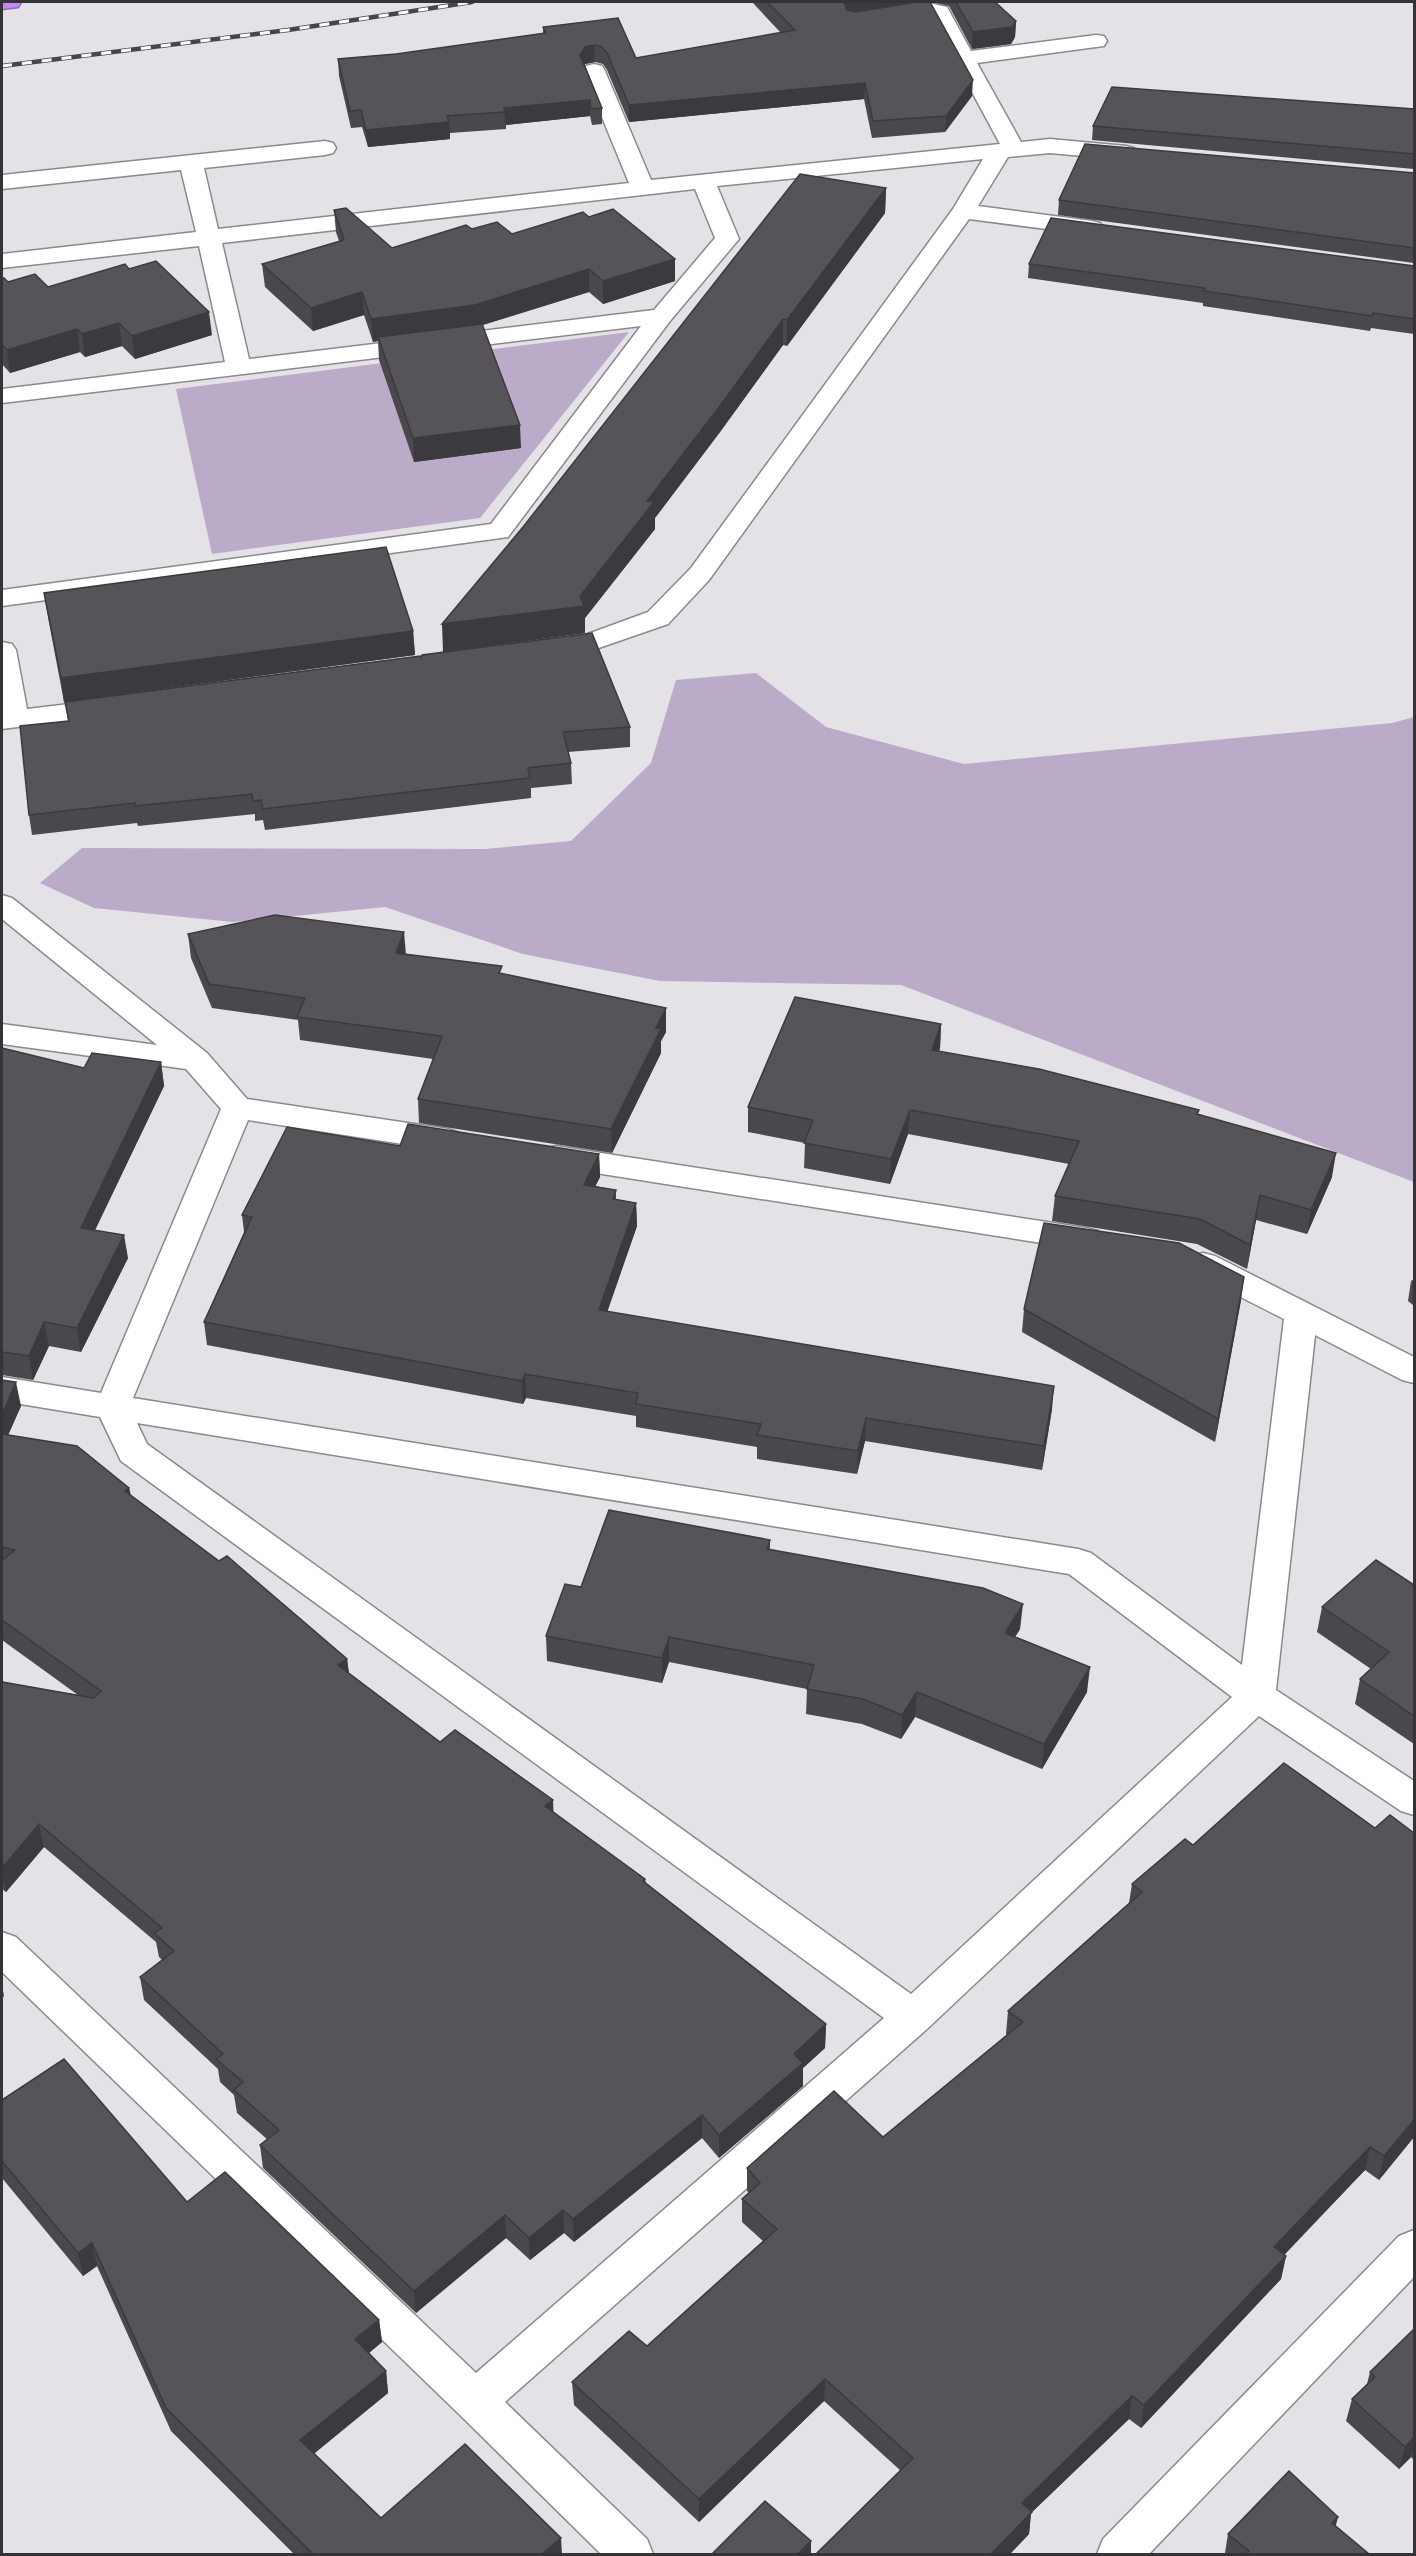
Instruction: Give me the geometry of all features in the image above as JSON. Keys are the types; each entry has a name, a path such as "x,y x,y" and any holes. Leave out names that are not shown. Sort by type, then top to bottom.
{"highway":[{"path":"2,3 10,2"}],"street":[{"path":"867,18 924,8 939,12 964,58 1007,150"},
{"path":"964,58 1096,41"},
{"path":"594,71 643,189"},
{"path":"2,261 703,181 1007,150 1050,146 1144,154"},
{"path":"2,182 325,148"},
{"path":"531,651 590,643 658,618 700,574 1007,150"},
{"path":"191,162 239,368"},
{"path":"2,598 499,531 661,316 727,239 703,181"},
{"path":"963,211 1118,231"},
{"path":"2,396 661,316"},
{"path":"2,650 8,720 133,704"},
{"path":"2,904 196,1060 237,1108 473,1144"},
{"path":"2,1034 196,1060"},
{"path":"237,1108 112,1406 133,1452 913,2017"},
{"path":"533,1153 1113,1243"},
{"path":"1172,1252 1184,1254 1414,1371"},
{"path":"475,2400 913,2017 1257,1696 1301,1314"},
{"path":"2,1389 1078,1562 1257,1696 1414,1800"},
{"path":"2,1948 475,2400 631,2554"},
{"path":"1119,2554 1414,2249"}],"shaded area":[{"path":"629,332 480,518 212,554 176,389"},
{"path":"756,673 826,727 964,764 1392,723 1414,717 1414,1182 901,985 660,981 523,954 385,907 233,922 94,908 40,883 82,848 485,849 571,841 651,763 676,680"}],"building":[{"path":"767,2 844,2 847,10 856,12 916,2 930,2 973,80 946,116 873,121 865,83 629,105 607,53 602,47 594,45 585,47 580,55 602,108 591,109 590,100 504,108 505,112 447,116 449,122 366,130 361,110 350,111 338,59 396,54 546,33 543,27 618,18 636,58 795,30"},
{"path":"956,2 995,2 1016,21 1012,27 973,32"},
{"path":"1112,87 1414,109 1414,154 1093,126"},
{"path":"1085,144 1414,173 1414,248 1059,200"},
{"path":"800,174 886,188 787,320 783,319 647,501 654,502 580,596 584,606 442,624 523,527"},
{"path":"346,208 392,248 466,225 472,229 497,222 512,234 583,212 589,217 613,209 675,259 603,281 589,269 475,305 371,319 362,292 311,308 262,264 344,240 334,210"},
{"path":"1051,218 1414,266 1414,319 1373,313 1372,316 1204,291 1205,288 1029,264"},
{"path":"156,261 209,312 132,336 119,323 82,334 77,329 7,350 2,345 2,278 8,282 35,274 48,287 125,264 129,269"},
{"path":"482,324 520,425 413,438 378,337"},
{"path":"386,547 413,631 61,678 44,593"},
{"path":"592,633 630,727 563,732 571,763 528,768 530,778 263,809 261,800 253,801 252,794 135,806 135,803 29,815 20,726 69,721 65,702 420,656 421,658 422,655"},
{"path":"275,915 404,932 396,953 502,966 499,973 666,1008 656,1028 661,1029 611,1129 418,1099 442,1036 297,1017 305,998 209,984 188,934"},
{"path":"795,997 941,1024 932,1050 1039,1069 1199,1110 1197,1114 1336,1153 1311,1210 1260,1195 1250,1245 1200,1219 1055,1196 1079,1141 910,1110 891,1159 804,1143 813,1120 748,1107"},
{"path":"2,1048 84,1068 92,1053 161,1062 81,1228 124,1235 77,1328 44,1322 29,1356 2,1352"},
{"path":"408,1124 599,1154 584,1185 616,1190 613,1199 636,1203 599,1310 1054,1386 1044,1446 866,1418 858,1451 757,1435 761,1424 636,1404 638,1393 525,1374 522,1381 204,1322 252,1217 242,1215 287,1127 400,1146"},
{"path":"1044,1223 1179,1243 1244,1277 1218,1419 1024,1309"},
{"path":"2,1380 16,1382 2,1415"},
{"path":"2,1434 77,1446 129,1488 125,1491 219,1561 227,1556 347,1659 338,1665 440,1742 455,1730 553,1800 545,1806 645,1879 643,1881 826,2024 794,2054 803,2063 719,2135 702,2115 573,2219 563,2210 529,2238 505,2215 414,2291 260,2145 279,2130 234,2090 243,2082 216,2059 223,2054 140,1977 174,1951 154,1933 162,1928 39,1824 2,1868 2,1682 93,1698 101,1691 2,1620 2,1560 15,1550 2,1547"},
{"path":"609,1510 770,1540 767,1549 983,1588 1023,1604 1005,1633 1090,1667 1044,1744 917,1692 902,1715 863,1699 807,1689 814,1665 669,1637 662,1658 546,1636 565,1584 581,1587"},
{"path":"1376,1560 1414,1585 1414,1716 1360,1679 1389,1652 1322,1607"},
{"path":"1284,1763 1375,1828 1390,1815 1414,1833 1414,2120 1384,2156 1370,2147 1274,2247 1286,2256 1144,2405 1132,2396 1022,2503 1032,2512 991,2554 816,2554 913,2458 825,2379 699,2499 572,2382 629,2331 647,2346 777,2229 742,2199 760,2183 747,2168 834,2091 883,2137 1023,2022 1008,2011 1142,1892 1132,1884 1185,1839 1193,1845"},
{"path":"64,2059 187,2202 225,2172 379,2320 355,2339 386,2371 300,2440 381,2518 465,2444 561,2538 542,2554 313,2554 166,2408 92,2243 78,2253 2,2161 2,2100"},
{"path":"1414,2329 1414,2437 1405,2447 1352,2399 1375,2377 1370,2372"},
{"path":"1289,2471 1338,2517 1332,2523 1369,2554 1246,2554 1249,2551 1228,2534"},
{"path":"765,2501 811,2541 798,2554 712,2554"}],"railway":[{"path":"2,66 288,30 472,2"}]}
